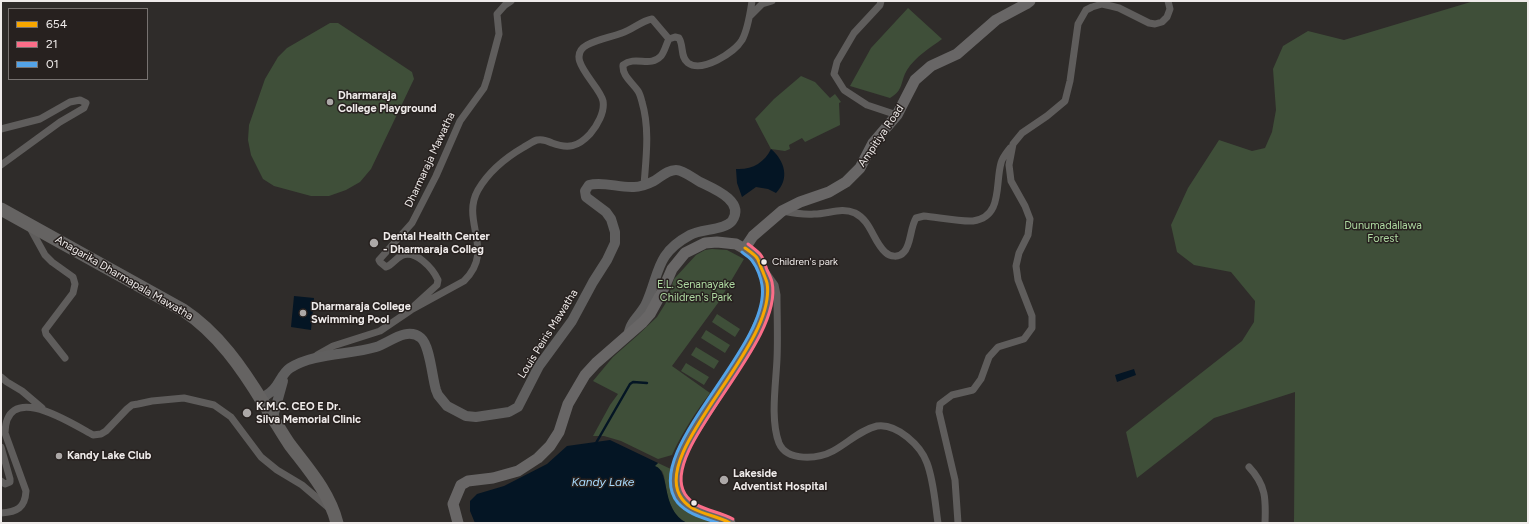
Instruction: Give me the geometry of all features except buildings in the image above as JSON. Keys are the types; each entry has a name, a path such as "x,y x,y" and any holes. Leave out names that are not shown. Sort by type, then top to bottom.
{"highway":[{"name":"Anagarika Dharmapala Mawatha","path":"1,209 76,249 194,318 212,333 233,358 261,398 290,445 323,489 335,518"}],"main road":[{"name":"Ampitiya Road","path":"745,248 753,236 782,210 829,192 846,182 860,168 873,144 897,115 915,80 931,66 957,54 996,20 1030,1"},
{"name":"Louis Peiris Mawatha","path":"261,398 272,391 288,369 295,365 310,359 349,354 386,344 401,335 412,334 421,338 427,347 436,390 447,406 466,416 476,417 509,412 518,407 524,399 539,366 572,322 615,243 615,232 611,219 606,212 586,197 585,191 589,185 596,183 634,187 654,181 668,172 676,170 723,194 731,201 735,213 732,220 726,226 691,234 680,240 664,256 659,265 645,305 632,324 628,335"},
{"path":"458,523 453,504 461,485 468,481 493,478 518,471 538,458 550,446 559,432 568,404 585,375 607,352 650,314 672,269 685,253 698,246 716,242 736,244 745,248 757,258 767,283 767,299 759,325 749,346 686,444 678,460 675,485 678,495 692,508 730,523"},
{"path":"273,417 283,381 295,365"}],"street":[{"name":"Dharmaraja Mawatha","path":"411,310 437,284 438,280 436,276 422,260 417,256 410,254 402,255 386,267 379,260 412,223 436,176 460,121 484,88 499,34 497,14 511,1"},
{"path":"644,185 646,150 645,118 639,92 626,76 623,70 623,65 628,61 648,62 657,60 662,54 669,39 675,37 679,38 682,42 683,58 687,63 698,67 709,64 735,48 742,40 750,16 752,1"},
{"path":"750,16 762,4 772,1"},
{"path":"881,1 880,5 854,33 837,62 834,74 844,90 866,105 897,115"},
{"path":"782,210 802,214 815,214 843,209 856,214 866,222 885,252 892,256 900,256 905,252 916,218 924,216 972,221 984,218 992,210 997,199 1001,161 1022,133 1047,116 1065,101 1070,81 1078,24 1086,10 1102,4 1112,6 1149,23 1155,24 1162,22 1167,17 1170,9 1168,1"},
{"name":"Dharmaraja Mawatha","path":"310,359 333,346 380,331 411,310 464,281 475,266 479,250 473,216 473,203 478,190 489,174 504,159 537,140 547,141 567,147 582,141 597,124 603,106 603,100 582,68 578,59 581,50 587,45 624,33 652,19 669,39"},
{"path":"1,129 40,119 70,102 80,100 86,103 84,108 60,122 1,165"},
{"path":"958,523 955,480 939,412 940,404 952,395 973,390 981,379 989,357 998,347 1024,339 1032,328 1032,316 1018,280 1016,266 1019,253 1028,235 1030,219 1025,206 1011,181 1009,165 1013,144"},
{"path":"29,225 45,255 72,277 75,284 73,293 45,330 46,334 64,358"},
{"path":"761,266 775,285 777,295 777,358 774,423 780,445 787,453 794,457 811,457 831,452 866,429 879,426 892,427 903,432 915,445 927,462 933,485 938,523"},
{"path":"1,377 6,382 22,391 43,410"},
{"path":"1,513 8,513 19,509 26,500 26,491 7,442 3,425 7,418 16,409 24,406 43,410 94,435 101,434 132,405 152,401 184,398 214,406 231,417 261,457 277,470 302,485 335,518"},
{"path":"1,447 10,482 5,484 1,481"},
{"path":"1249,467 1260,480 1263,490 1266,508 1265,523"}],"green space":[{"name":"Dunumadallawa Forest","path":"1474,1 1528,1 1528,523 1294,523 1295,392 1214,418 1137,478 1126,432 1242,341 1254,322 1255,301 1231,272 1194,265 1177,252 1171,225 1188,188 1219,140 1252,151 1265,148 1272,132 1276,110 1273,69 1283,46 1308,31 1344,40"},
{"path":"908,8 942,39 910,65 900,89 890,98 850,86 871,48"},
{"name":"Dharmaraja College Playground","path":"330,23 338,23 412,72 414,79 371,169 360,182 346,190 329,196 311,196 274,186 263,179 251,155 248,140 249,125 265,79 278,57 287,48"},
{"path":"801,76 815,82 830,98 835,94 841,102 839,103 840,125 805,142 802,138 789,145 790,149 785,151 771,149 755,119 774,99"},
{"name":"E.L. Senanayake Children's Park","path":"705,250 727,250 744,259 718,303 672,366 710,393 689,423 672,455 658,459 621,441 604,436 593,436 610,405 618,394 593,381 613,357 657,317 667,301 674,279 696,255"},
{"path":"717,314 740,329 735,337 712,322"},
{"path":"706,330 730,345 725,353 701,338"},
{"path":"696,347 719,361 714,369 691,355"},
{"path":"686,363 709,377 704,385 681,371"},
{"path":"658,463 673,470 673,492 681,507 693,514 721,523 687,523 681,520 674,512 668,499 662,471 654,466"}],"water":[{"path":"771,149 780,159 784,170 783,182 780,188 776,193 768,189 756,187 742,197 737,183 736,169 757,165 765,158"},
{"name":"Dharmaraja College Swimming Pool","path":"294,296 314,298 311,330 291,327"},
{"path":"1134,369 1136,375 1117,382 1115,375"},
{"name":"Kandy Lake","path":"610,440 658,463 655,466 660,469 663,475 669,501 679,517 687,523 475,523 470,511 470,501 477,494 504,486 547,464 567,446"}],"waterway":[{"path":"596,443 630,384 633,382 647,383"}],"transit line":[{"name":"21","path":"733,519 700,507 689,499 685,494 681,475 689,451 704,424 743,365 760,335 771,307 771,279 761,256 748,244"},
{"name":"654","path":"730,523 698,511 687,504 682,499 676,479 682,455 696,427 736,367 753,337 765,308 767,283 757,258 745,248"},
{"name":"01","path":"718,523 697,516 682,507 678,503 670,482 675,457 689,429 747,338 760,310 761,279 752,261 742,252"}],"place":[{"name":"Dharmaraja College Playground","path":"330,102"},
{"name":"Dental Health Center - Dharmaraja Colleg","path":"374,243"},
{"name":"Children's park","path":"764,262"},
{"name":"Dharmaraja College Swimming Pool","path":"303,313"},
{"name":"K.M.C. CEO E Dr. Silva Memorial Clinic","path":"247,413"},
{"name":"Kandy Lake Club","path":"59,456"},
{"name":"Lakeside Adventist Hospital","path":"724,480"}]}
